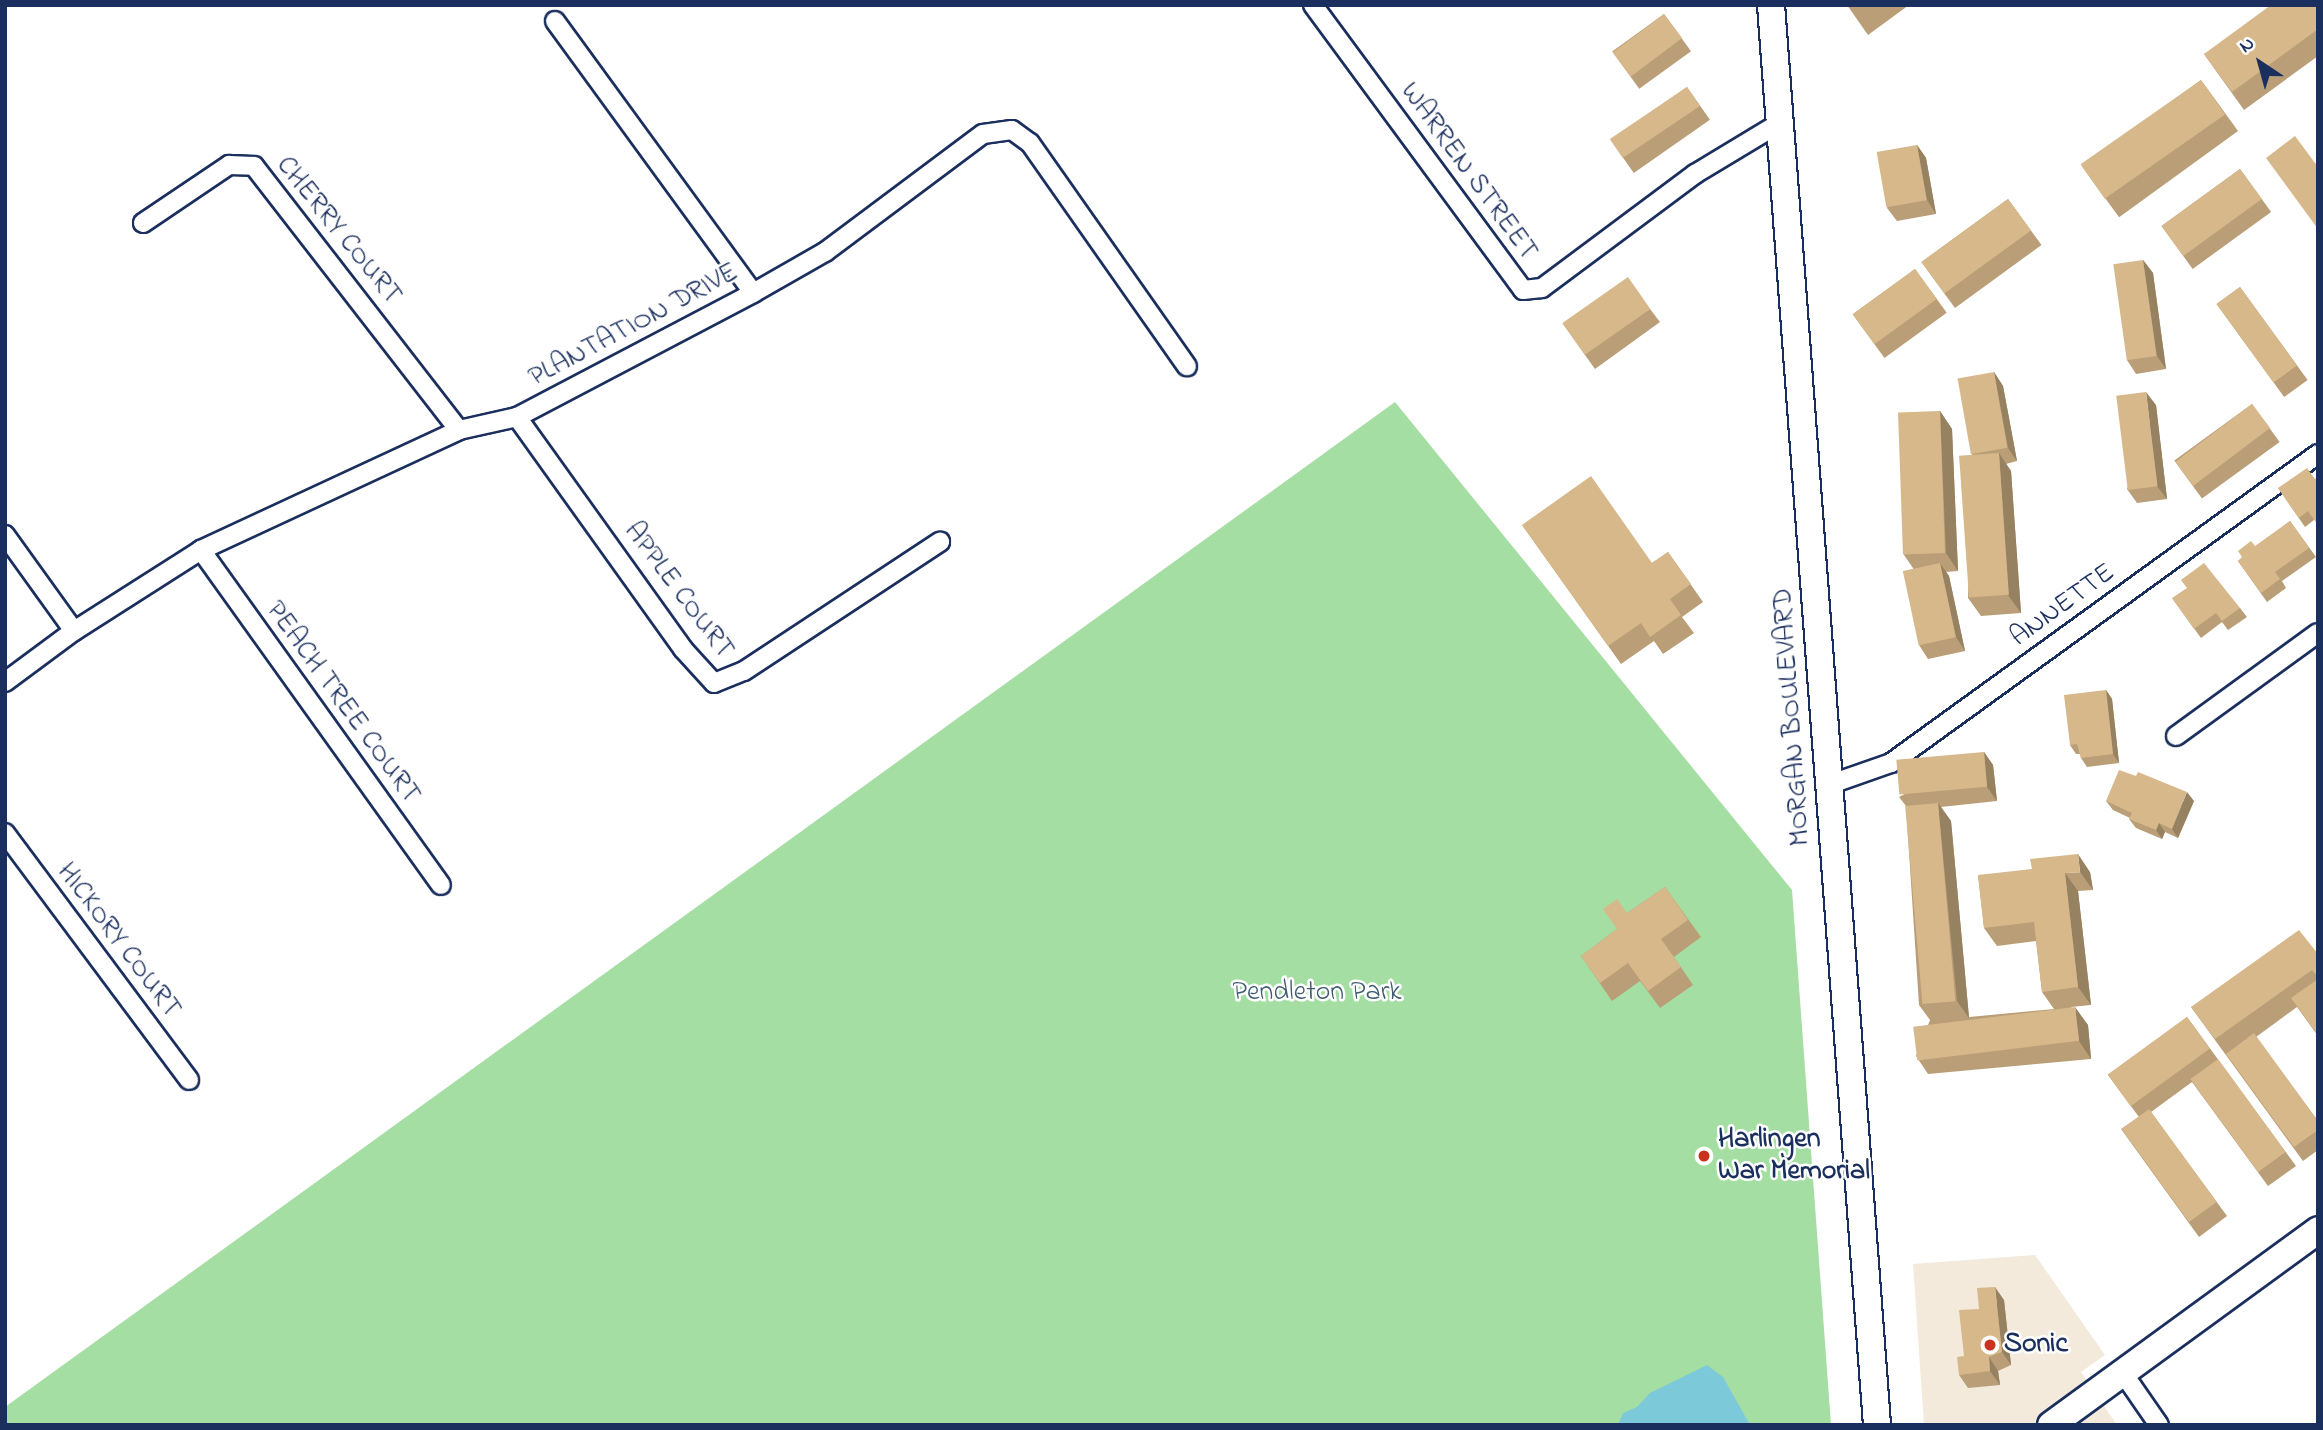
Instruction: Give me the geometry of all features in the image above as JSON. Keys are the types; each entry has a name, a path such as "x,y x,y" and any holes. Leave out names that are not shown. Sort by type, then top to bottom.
{"main road":[{"name":"MORGAN BOULEVARD","path":"1771,5 1877,1425"},
{"path":"2051,1425 2318,1230"}],"street":[{"name":"WARREN STREET","path":"1313,5 1524,290 1542,288 1695,174 1778,124"},
{"path":"555,21 753,293"},
{"name":"PLANTATION DRIVE","path":"5,681 74,631 201,551 460,430 517,417 753,293 825,252 983,134 1012,130 1030,143 1187,366"},
{"name":"CHERRY COURT","path":"143,223 229,166 254,166 460,430"},
{"name":"APPLE COURT","path":"517,417 682,649 714,683 744,671 940,542"},
{"name":"ANNETTE","path":"1831,784 1891,762 2318,454"},
{"path":"5,535 74,631"},
{"name":"PEACH TREE COURT","path":"201,551 441,885"},
{"path":"2176,737 2318,633"},
{"name":"HICKORY COURT","path":"5,833 189,1080"},
{"path":"2123,1373 2159,1425"}],"shaded area":[{"path":"2035,1255 2105,1355 2081,1372 2117,1425 1924,1425 1913,1264"}],"green space":[{"name":"Pendleton Park","path":"1395,402 1792,890 1831,1425 5,1425 5,1407"}],"water":[{"path":"1707,1365 1723,1377 1750,1425 1618,1425 1623,1413 1637,1407 1650,1393"}],"building":[{"path":"2271,5 2318,5 2318,29 2232,92 2204,54"},
{"path":"1664,14 1682,38 1631,76 1613,53"},
{"path":"2201,80 2225,114 2105,199 2081,164"},
{"path":"1687,87 1700,106 1623,158 1610,139"},
{"path":"2295,136 2318,167 2318,229 2266,158"},
{"path":"1917,145 1927,200 1886,207 1877,152"},
{"path":"2240,169 2262,199 2183,256 2162,226"},
{"path":"2008,199 2031,231 1944,293 1921,262"},
{"path":"2143,260 2156,356 2127,360 2113,264"},
{"path":"1915,269 1937,299 1874,344 1853,314"},
{"path":"1628,277 1650,309 1585,355 1562,323"},
{"path":"2240,287 2297,365 2274,383 2217,304"},
{"path":"1994,372 2007,448 1971,454 1958,378"},
{"path":"2146,392 2158,486 2128,490 2116,396"},
{"path":"2252,404 2270,428 2193,486 2175,462"},
{"path":"1940,411 1945,553 1903,554 1898,412"},
{"path":"1999,453 2009,595 1969,597 1959,456"},
{"path":"2307,468 2315,479 2318,477 2318,525 2308,511 2299,518 2278,488"},
{"path":"1591,476 1652,563 1668,552 1691,584 1670,599 1681,615 1650,637 1641,623 1608,646 1522,525"},
{"path":"2290,521 2309,548 2275,572 2280,579 2261,593 2238,561 2242,557 2238,551 2251,541 2255,546"},
{"path":"1940,563 1956,637 1919,645 1903,571"},
{"path":"2204,563 2240,608 2222,621 2216,613 2194,629 2172,598 2187,588 2181,580"},
{"path":"2106,690 2113,754 2081,758 2077,744 2070,745 2064,695"},
{"path":"1984,752 1987,787 1899,795 1896,760"},
{"path":"2119,770 2136,776 2138,772 2187,792 2172,829 2159,823 2156,830 2129,819 2132,813 2106,801"},
{"path":"1938,803 1955,1001 1922,1004 1905,806"},
{"path":"2078,854 2080,872 2065,873 2078,987 2042,992 2034,922 1984,928 1978,875 2032,869 2030,859"},
{"path":"1665,887 1688,920 1661,939 1681,967 1648,991 1628,963 1600,983 1581,956 1617,929 1603,909 1617,899 1627,913"},
{"path":"2299,930 2318,954 2318,977 2312,970 2215,1039 2191,1007"},
{"path":"2318,979 2318,1035 2291,998"},
{"path":"2075,1007 2079,1041 1917,1061 1913,1027"},
{"path":"2187,1017 2210,1049 2131,1106 2108,1075"},
{"path":"2254,1033 2318,1121 2318,1130 2294,1147 2226,1054"},
{"path":"2218,1059 2286,1152 2258,1172 2190,1079"},
{"path":"2149,1109 2217,1202 2189,1222 2121,1129"},
{"path":"1995,1287 2002,1352 1989,1357 1990,1371 1959,1375 1957,1357 1964,1356 1959,1310 1979,1309 1977,1288"}],"place":[{"name":"Harlingen War Memorial","path":"1704,1156"},
{"name":"Sonic","path":"1990,1345"}]}
